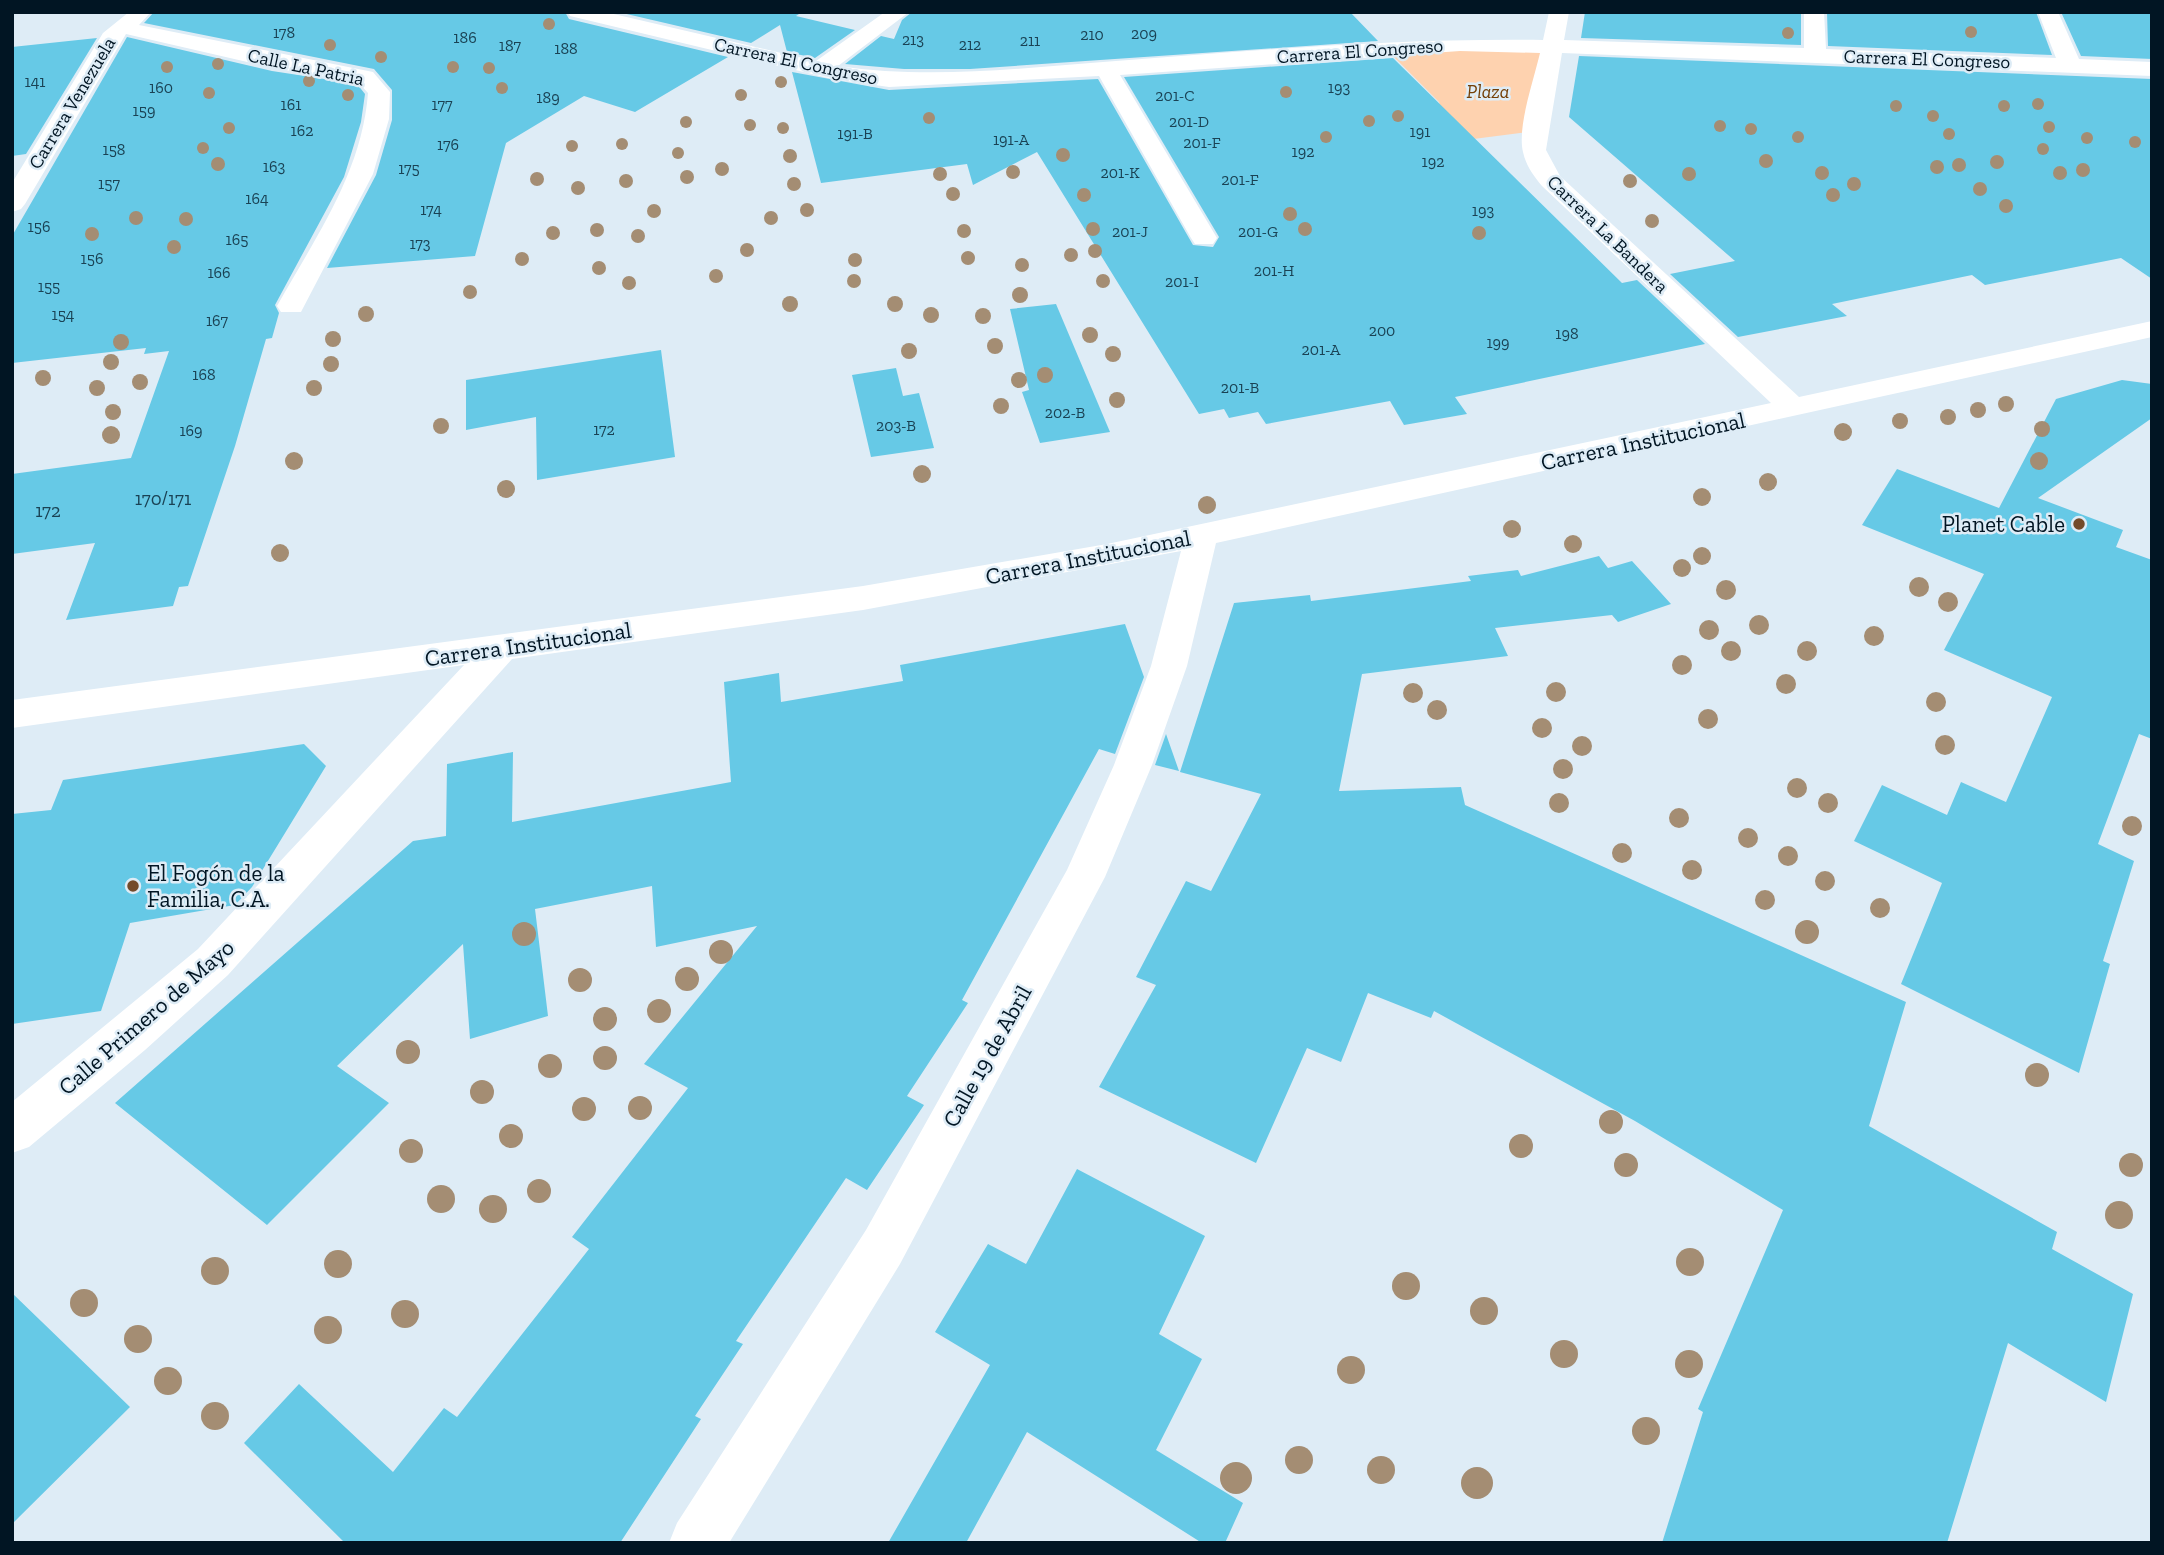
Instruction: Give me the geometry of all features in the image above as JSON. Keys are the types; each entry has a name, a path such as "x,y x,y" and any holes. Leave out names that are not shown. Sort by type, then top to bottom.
{"street":[{"name":"Carrera Venezuela","path":"12,204 114,33 143,12"},
{"name":"Carrera El Congreso","path":"577,12 604,15 820,69 889,80 925,80 1460,45 1815,55 2152,69"},
{"path":"820,69 899,12"},
{"name":"Carrera La Bandera","path":"1559,12 1535,131 1534,150 1539,165 1582,213 1793,408"},
{"path":"1814,12 1815,55"},
{"path":"2049,12 2070,65"},
{"name":"Calle La Patria","path":"121,27 273,61 365,77 379,92 375,134 359,176 291,306"},
{"path":"1105,68 1204,238"},
{"name":"Carrera Institucional","path":"12,714 863,598 1202,535 2150,330"},
{"name":"Calle 19 de Abril","path":"697,1543 883,1247 1085,877 1133,765 1169,666 1202,535"},
{"name":"Calle Primero de Mayo","path":"12,1131 130,1037 213,962 501,648"}],"green space":[{"name":"Plaza","path":"1553,46 1535,131 1450,142 1439,102 1386,49"}],"building":[{"path":"154,12 565,12 569,19 728,57 635,112 584,96 506,143 475,256 327,268 376,175 392,120 392,90 374,69 144,23"},
{"path":"618,12 802,12 796,16 855,30 815,58 787,52 780,25 751,43"},
{"path":"912,12 1350,12 1378,41 970,69 904,69 845,64 881,36 894,39 902,20"},
{"path":"1585,12 1801,12 1801,45 1581,38"},
{"path":"1827,12 2036,12 2052,55 1828,46"},
{"path":"2061,12 2152,12 2152,59 2081,56"},
{"path":"127,37 272,71 357,84 365,94 361,122 344,177 275,305 279,313 272,338 266,339 235,446 188,586 179,587 173,606 66,620 95,543 12,554 12,474 131,458 169,351 144,354 146,348 12,363 12,236"},
{"path":"97,38 26,154 12,156 12,47"},
{"path":"1579,56 2152,79 2152,279 2121,258 1985,285 1972,275 1832,304 1847,316 1738,337 1670,274 1735,261 1569,117"},
{"path":"1393,58 1622,283 1637,280 1705,344 1455,397 1467,414 1404,425 1390,401 1266,424 1258,412 1229,418 1224,409 1199,414 1037,152 973,185 967,164 821,183 792,72 889,90 1098,79 1193,245 1213,247 1219,237 1124,77"},
{"path":"1056,304 1110,432 1040,443 1022,392 1029,390 1010,309"},
{"path":"661,350 675,457 537,480 536,417 466,430 466,380"},
{"path":"896,368 903,396 919,393 934,448 871,457 852,375"},
{"path":"2122,380 2152,384 2152,418 2038,498 2123,530 2116,547 2152,560 2152,739 2139,734 2098,844 2134,861 2103,961 2110,964 2079,1073 1901,984 1942,883 1854,841 1882,785 1947,815 1961,782 2006,802 2052,697 1944,650 1984,574 1862,525 1897,469 1999,508 2056,399"},
{"path":"1599,556 1608,568 1632,561 1671,604 1618,622 1612,615 1495,628 1508,656 1362,674 1339,791 1461,787 1465,805 1906,1002 1869,1126 2057,1232 2052,1249 2133,1294 2106,1402 2008,1343 1947,1543 1662,1543 1703,1412 1698,1409 1783,1210 1635,1121 1434,1011 1431,1018 1368,993 1341,1062 1307,1048 1256,1163 1099,1087 1156,985 1136,977 1186,881 1211,891 1261,794 1180,772 1234,603 1310,595 1311,601 1471,581 1468,576 1518,570 1521,576"},
{"path":"1125,624 1144,677 1115,754 1099,749 962,1000 968,1003 907,1096 924,1105 867,1190 846,1178 736,1341 743,1344 695,1416 701,1419 620,1543 345,1543 244,1443 299,1384 393,1472 444,1408 457,1417 589,1249 572,1237 688,1088 644,1064 757,926 656,947 652,886 535,909 548,1016 470,1039 463,944 337,1066 389,1103 267,1225 115,1103 413,841 446,836 447,764 513,752 512,822 731,782 724,682 779,673 781,702 903,681 900,665"},
{"path":"1166,734 1179,771 1155,765"},
{"name":"El Fogón de la Familia, C.A.","path":"304,744 326,766 252,887 235,905 130,923 101,1011 12,1024 12,814 51,810 63,780"},
{"path":"1077,1169 1205,1236 1159,1334 1202,1359 1156,1450 1243,1503 1225,1543 1202,1543 1027,1432 966,1543 888,1543 990,1365 935,1332 988,1244 1026,1264"},
{"path":"12,1293 130,1407 12,1524"}],"place":[{"name":"Planet Cable","path":"2079,524"},
{"name":"El Fogón de la Familia, C.A.","path":"133,886"}]}
